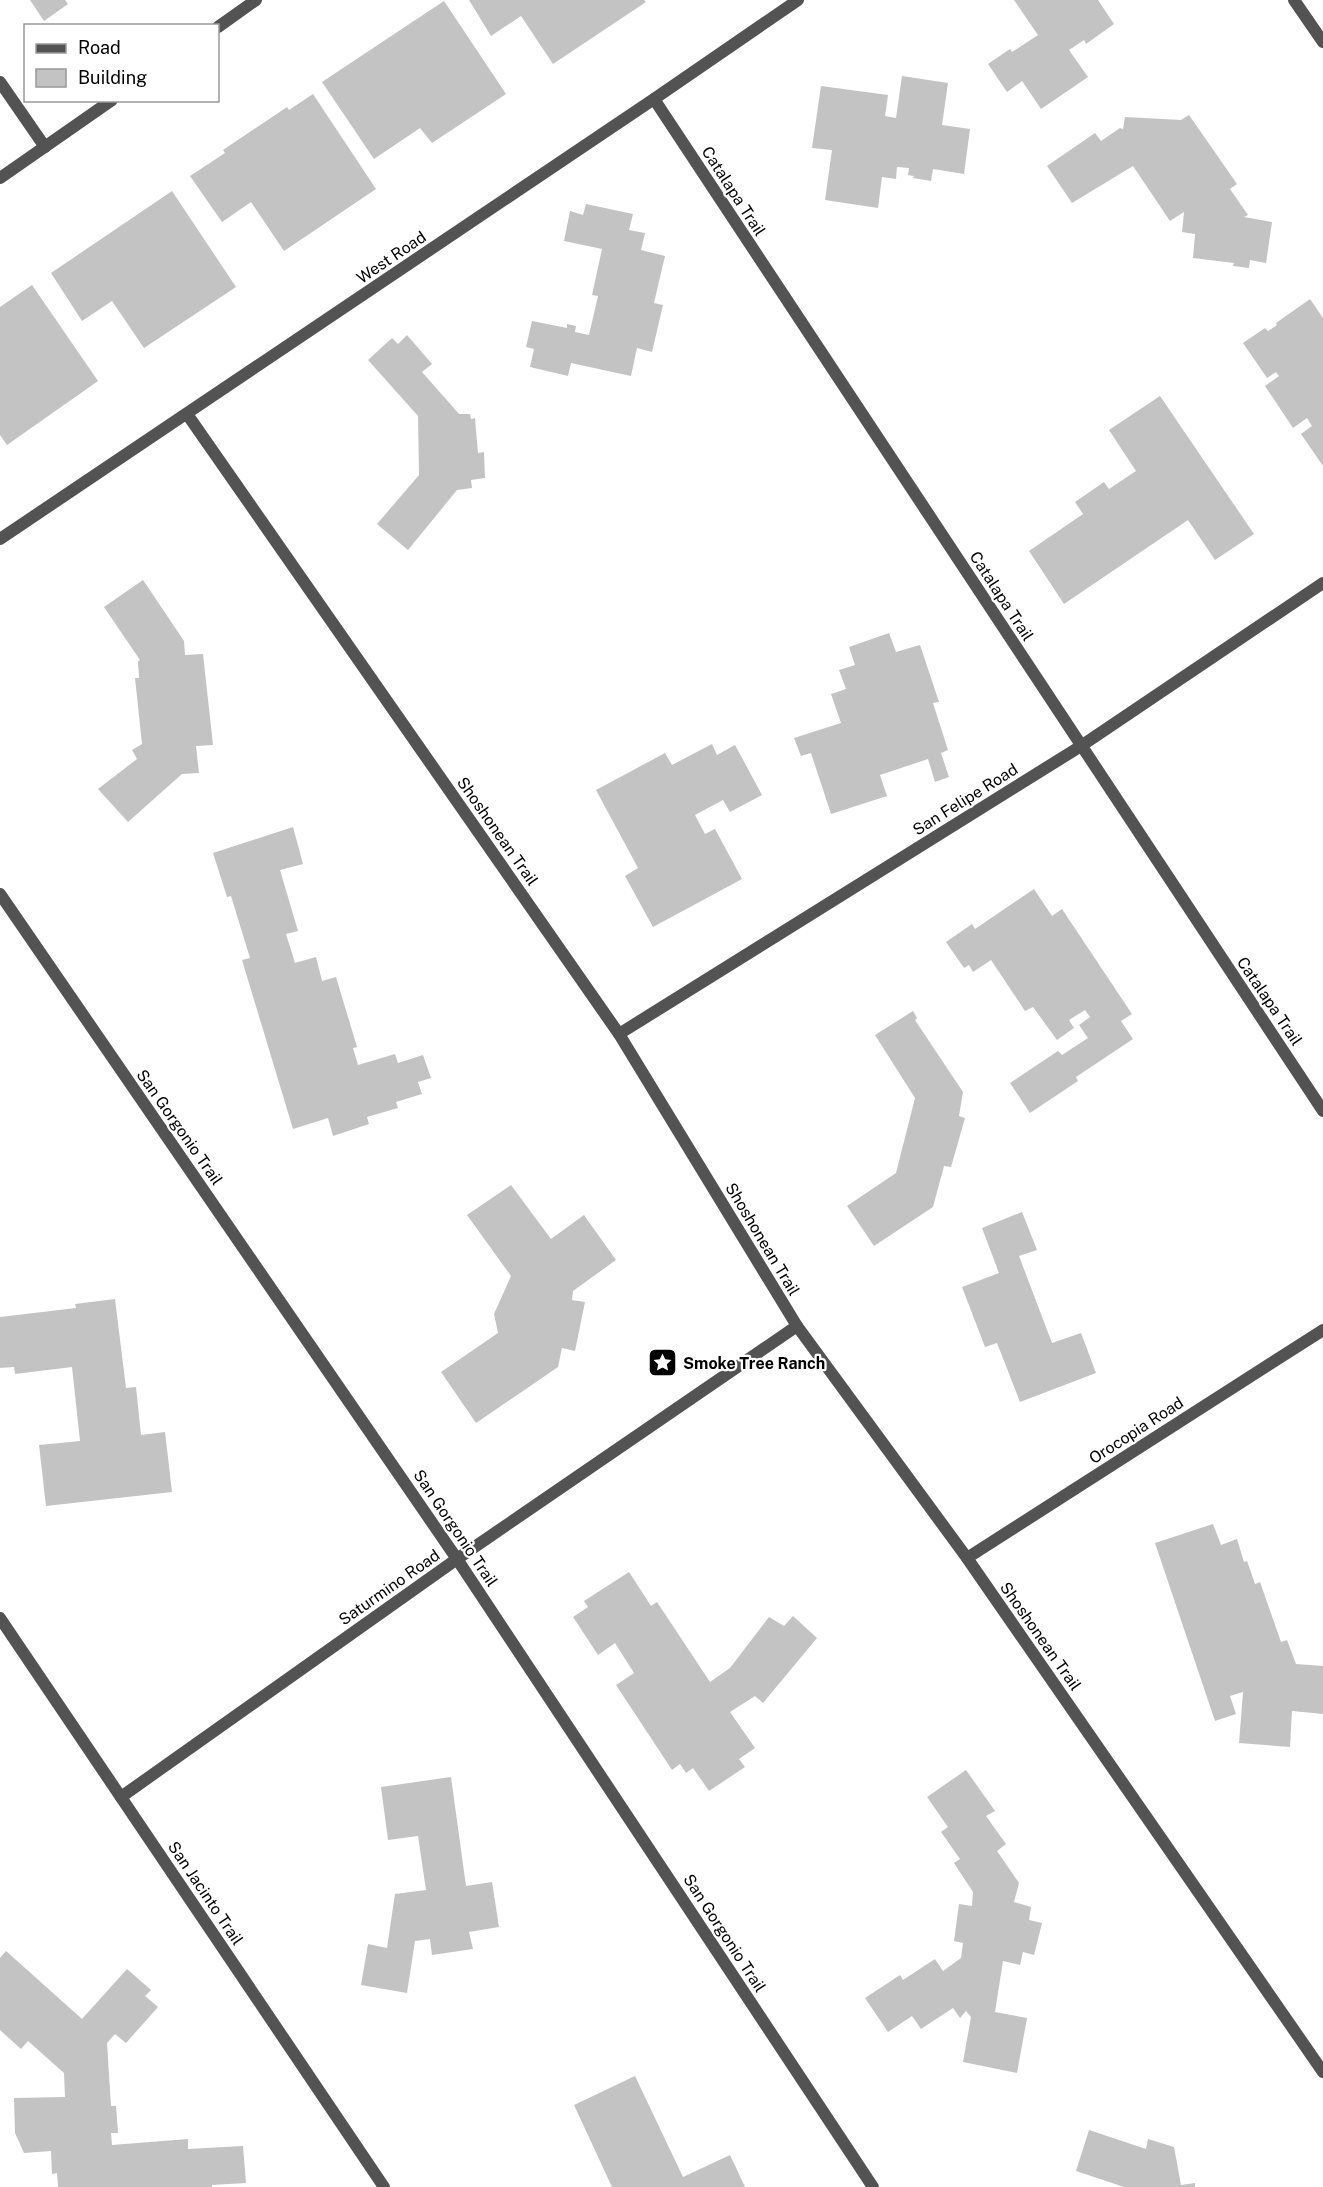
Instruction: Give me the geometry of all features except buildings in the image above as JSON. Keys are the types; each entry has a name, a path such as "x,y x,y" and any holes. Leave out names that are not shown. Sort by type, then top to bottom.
{"street":[{"path":"219,26 256,0"},
{"name":"West Road","path":"0,538 798,0"},
{"path":"1294,0 1323,42"},
{"path":"0,82 45,147"},
{"name":"Catalapa Trail","path":"654,99 1323,1111"},
{"path":"0,178 109,102"},
{"name":"Shoshonean Trail","path":"187,414 619,1034 797,1326 967,1558 1323,2072"},
{"name":"San Felipe Road","path":"619,1034 1081,747 1323,583"},
{"name":"San Gorgonio Trail","path":"0,894 457,1559 873,2187"},
{"name":"Saturmino Road","path":"121,1797 457,1559 797,1326"},
{"name":"Orocopia Road","path":"967,1558 1323,1330"},
{"name":"San Jacinto Trail","path":"0,1618 384,2187"}],"place":[{"name":"Smoke Tree Ranch","path":"662,1363"}]}
